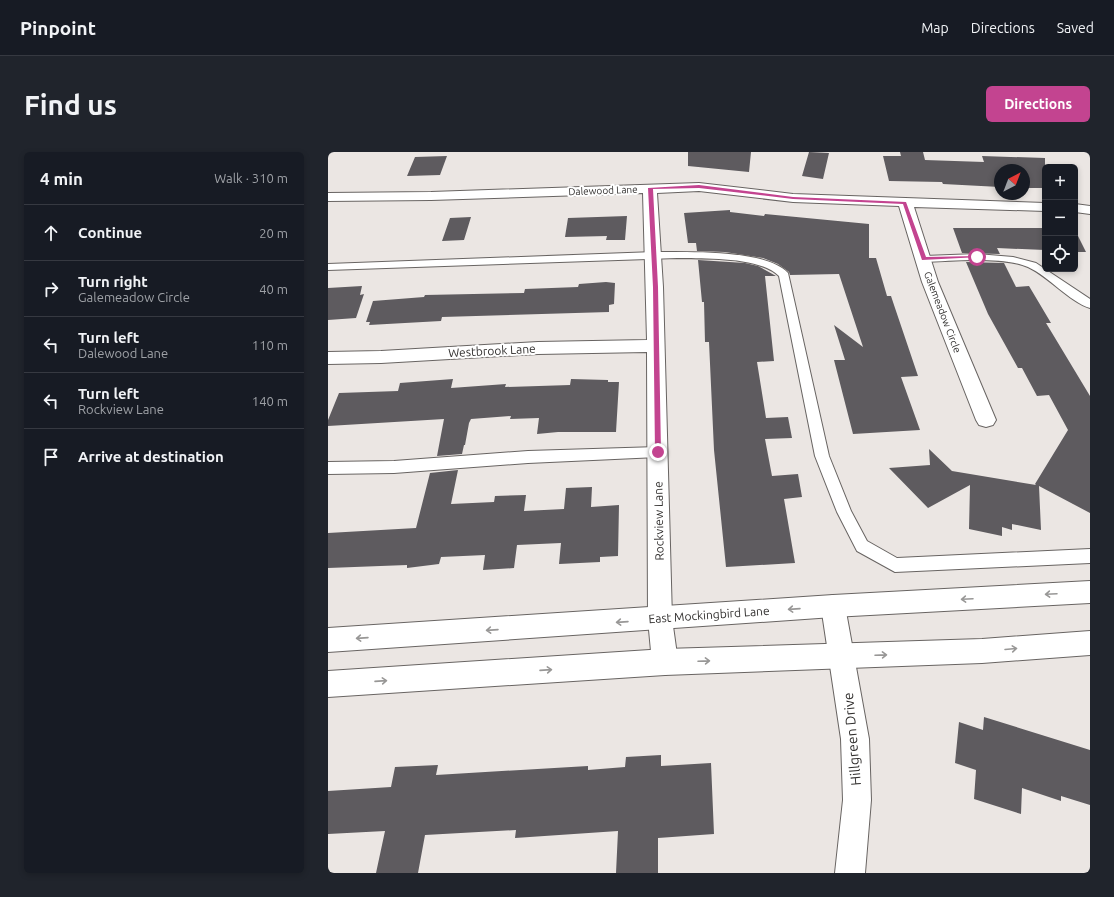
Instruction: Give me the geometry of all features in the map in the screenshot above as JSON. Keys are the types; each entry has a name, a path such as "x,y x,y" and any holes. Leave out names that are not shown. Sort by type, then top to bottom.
{"street":[{"name":"Dalewood Lane","path":"328,197 439,196 699,186 793,198 1042,207"},
{"name":"Rockview Lane","path":"650,188 654,255 660,619 666,662"},
{"name":"Galemeadow Circle","path":"905,203 924,259 930,282 986,420"},
{"path":"1078,208 1090,210"},
{"name":"Westbrook Lane","path":"328,358 381,357 538,348 656,346"},
{"name":"East Mockingbird Lane","path":"328,640 660,619 833,606 1090,592"},
{"name":"Hillgreen Drive","path":"833,606 855,747 857,800 850,873"},
{"path":"328,684 666,662 982,651 1090,643"}],"lane":[{"path":"328,267 398,266 654,255 713,256 766,263 778,268 784,275 822,456 844,512 862,546 895,565 1090,556"},
{"path":"924,259 977,257 1013,260 1032,266 1090,304"},
{"path":"328,468 394,466 528,457 658,452"}],"building":[{"path":"688,152 751,152 749,172 688,166"},
{"path":"809,152 829,153 823,179 802,176"},
{"path":"900,152 923,152 925,160 984,162 982,156 1045,158 1045,164 1042,164 1042,188 1030,188 1030,164 994,164 994,187 943,184 942,182 889,181 883,156 901,156"},
{"path":"447,156 440,175 407,176 415,157"},
{"path":"730,210 730,212 764,216 765,214 869,224 869,258 876,258 887,296 891,296 918,376 901,377 920,430 853,434 834,360 845,360 834,325 863,347 839,274 790,275 789,272 778,264 763,258 725,252 697,251 696,243 688,243 684,213"},
{"path":"627,216 625,240 606,240 607,236 565,237 568,218"},
{"path":"471,217 464,240 442,241 450,218"},
{"path":"953,228 1042,228 1042,250 997,248 1000,254 962,253"},
{"path":"1078,236 1086,252 1078,252"},
{"path":"698,260 745,263 758,266 776,276 765,276 774,361 757,362 766,418 788,417 792,438 765,439 772,476 798,474 802,497 784,499 795,563 726,567 714,450 709,342 705,342 704,302 702,302"},
{"path":"966,262 1004,263 1016,287 1029,286 1051,323 1046,323 1090,396 1090,513 1039,486 1041,530 1012,524 1012,530 1002,527 1002,536 969,529 970,485 928,508 889,468 930,465 929,449 952,471 1036,485 1035,484 1068,430 1049,395 1037,396 1022,368 1018,368 988,314"},
{"path":"606,282 615,283 614,304 609,305 609,312 442,317 441,321 369,325 370,322 366,322 373,301 424,297 425,295 524,293 525,289 578,287 579,284"},
{"path":"362,286 360,295 364,294 356,318 328,320 328,288"},
{"path":"453,379 451,388 506,384 505,387 570,385 571,379 608,380 608,382 619,382 616,432 558,432 537,434 539,418 510,419 511,416 471,419 462,454 437,456 444,419 328,426 328,420 339,393 398,391 400,383"},
{"path":"458,470 451,504 494,502 495,496 526,495 524,511 564,509 566,488 592,487 591,507 619,505 618,556 600,557 600,562 559,564 561,543 517,545 514,568 483,570 485,555 441,557 439,564 407,568 407,565 328,568 328,533 416,528 430,473"},
{"path":"984,717 1090,750 1090,805 1061,796 1061,801 1022,788 1021,814 974,799 976,770 955,763 959,722 983,730"},
{"path":"661,755 661,766 711,763 714,834 658,838 658,873 616,873 618,831 515,838 516,830 425,835 418,873 376,873 385,831 328,834 328,791 391,787 395,767 438,765 436,775 588,766 588,770 625,767 626,757"}],"route":[{"path":"658,452 656,287 650,188 699,186 793,198 905,203 924,259 977,257"}]}
